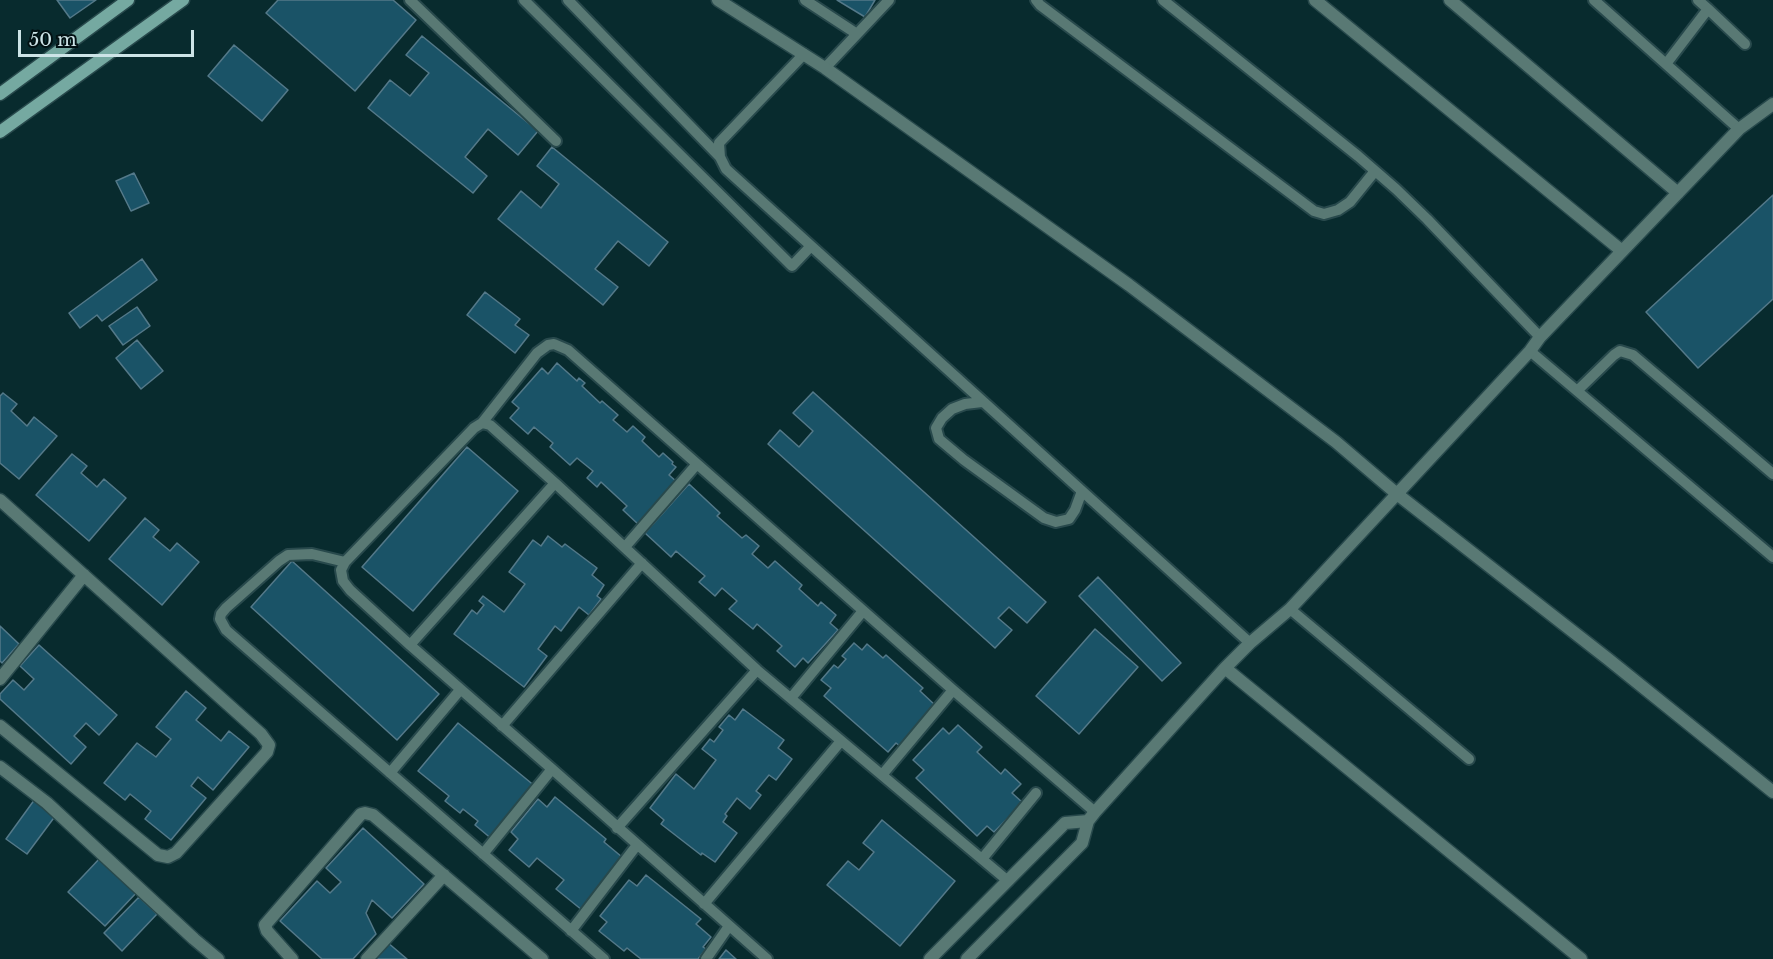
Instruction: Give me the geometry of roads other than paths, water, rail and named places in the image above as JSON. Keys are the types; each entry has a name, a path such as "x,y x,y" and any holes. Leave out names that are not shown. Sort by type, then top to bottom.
{"street":[{"path":"0,94 128,0"},
{"path":"0,132 183,0"},
{"path":"718,0 825,68 1129,285 1336,442 1397,494 1773,792"},
{"path":"1315,0 1622,251"},
{"path":"1450,0 1678,193"},
{"path":"967,959 1082,843 1091,816 1225,668 1290,609 1530,351 1540,337 1739,129 1773,104"},
{"path":"0,500 261,734 269,745 267,752 176,853 168,857 158,855 0,726"},
{"path":"0,679 84,575"},
{"path":"1225,668 1581,959"},
{"path":"0,767 47,803 218,959"},
{"path":"292,959 267,931 265,925 361,814 369,813 542,959"},
{"path":"930,959 1065,823 1091,816"},
{"path":"367,959 444,875"}],"lane":[{"path":"410,0 556,141"},
{"path":"524,0 792,266 811,246"},
{"path":"568,0 720,157 726,169 1250,643"},
{"path":"805,0 857,34"},
{"path":"825,68 889,0"},
{"path":"1036,0 1314,211 1324,214 1338,210 1350,202 1375,171"},
{"path":"1163,0 1375,171 1427,219 1540,337"},
{"path":"1594,0 1739,129"},
{"path":"1698,0 1746,44"},
{"path":"1666,64 1708,9"},
{"path":"720,157 719,143 804,54"},
{"path":"767,959 460,690 342,581 341,570 345,562 474,428 482,423 537,353 548,345 554,344 568,350 953,690 1091,816"},
{"path":"1530,351 1773,557"},
{"path":"1578,390 1620,351 1633,354 1773,474"},
{"path":"982,402 965,404 942,418 936,428 939,439 1044,518 1056,522 1070,519 1082,491"},
{"path":"482,423 490,425 555,483 757,670 1008,881"},
{"path":"625,547 697,464"},
{"path":"410,645 555,483"},
{"path":"345,562 312,554 288,555 226,608 220,620 226,630 604,959"},
{"path":"502,726 642,563"},
{"path":"1290,609 1469,759"},
{"path":"791,698 863,611"},
{"path":"617,828 757,670"},
{"path":"390,773 460,690"},
{"path":"882,775 953,690"},
{"path":"704,904 841,741"},
{"path":"483,854 552,769"},
{"path":"982,859 1036,793"},
{"path":"572,931 637,845"},
{"path":"705,959 729,926"}]}
